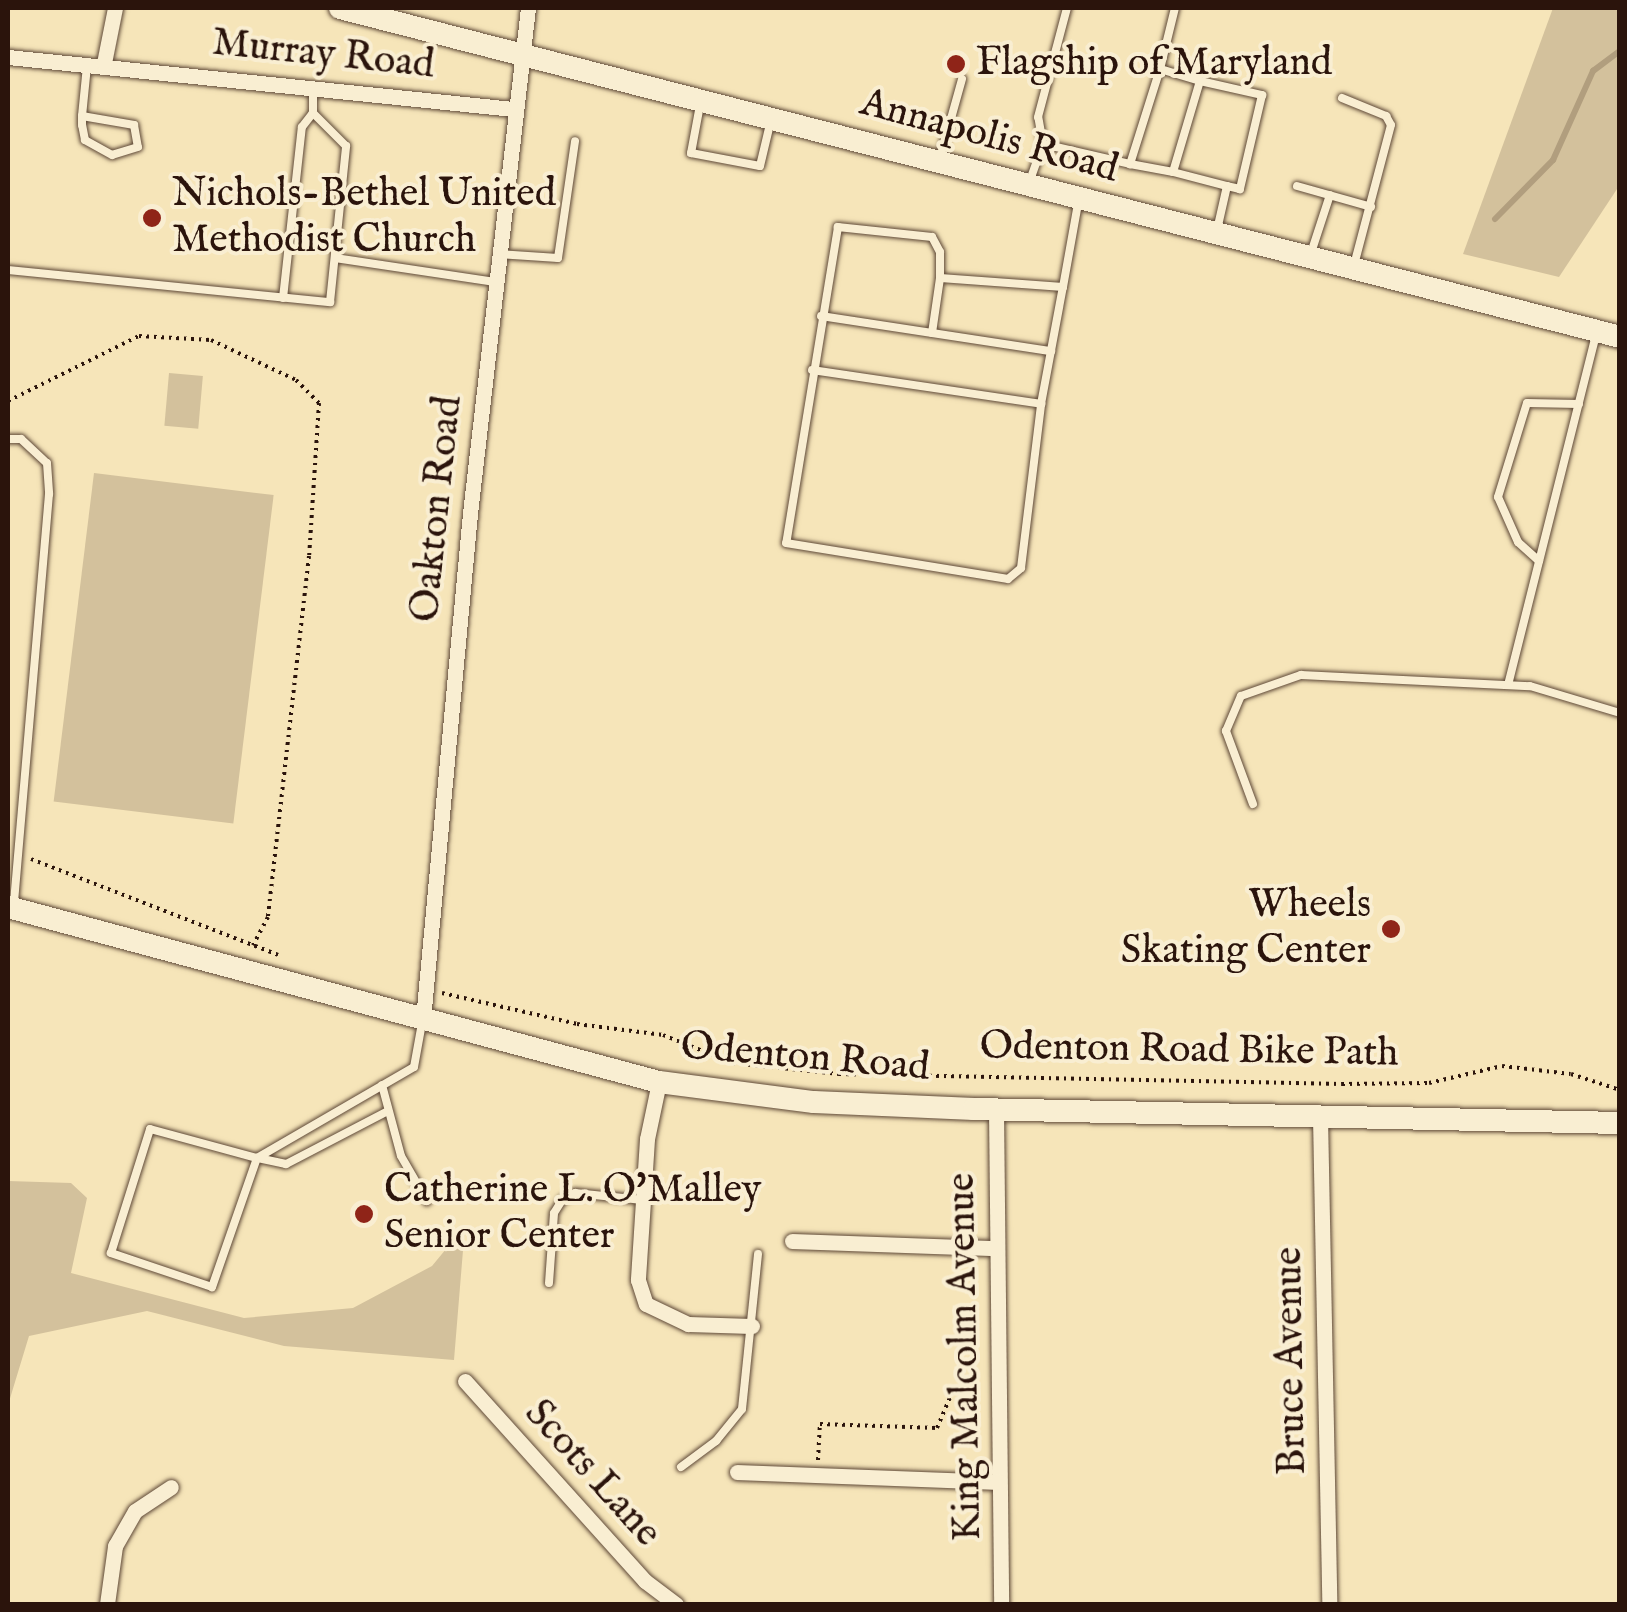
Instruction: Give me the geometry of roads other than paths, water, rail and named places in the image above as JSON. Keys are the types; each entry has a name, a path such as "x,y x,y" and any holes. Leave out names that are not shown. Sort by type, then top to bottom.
{"street":[{"path":"96,62 116,8"},
{"name":"Annapolis Road","path":"340,8 1608,334"},
{"name":"Oakton Road","path":"423,1019 512,109 528,8"},
{"name":"Murray Road","path":"8,56 96,62 512,109"},
{"name":"Odenton Road","path":"10,908 658,1082 814,1102 1620,1123"},
{"path":"658,1082 642,1200 638,1280 646,1304 688,1324 752,1326"},
{"name":"King Malcolm Avenue","path":"996,1109 1001,1604"},
{"name":"Bruce Avenue","path":"1320,1116 1329,1604"},
{"path":"792,1241 997,1248"},
{"name":"Scots Lane","path":"465,1381 645,1581 676,1604"},
{"path":"737,1472 1000,1482"},
{"path":"108,1604 115,1546 135,1511 170,1487"}],"lane":[{"path":"1028,186 1042,144 1038,117 1067,8"},
{"path":"1130,164 1175,8"},
{"path":"82,116 134,125 138,147 123,156 95,150 85,140 82,116 96,62"},
{"path":"1042,144 1240,189 1262,96 1160,68"},
{"path":"938,162 962,78"},
{"path":"1173,172 1200,81"},
{"path":"283,298 302,127 312,113 313,86"},
{"path":"1342,98 1386,116 1391,125 1353,269"},
{"path":"700,101 690,153 760,166 772,119"},
{"path":"8,270 330,302 346,146 312,113"},
{"path":"498,254 558,258 575,140"},
{"path":"1216,234 1227,186"},
{"path":"1297,186 1372,206"},
{"path":"1310,258 1330,195"},
{"path":"932,333 940,252 932,238 838,228 820,316 786,542 1008,579 1020,568 1041,404 1079,199"},
{"path":"335,258 495,282"},
{"path":"940,278 1064,287"},
{"path":"820,316 1051,351"},
{"path":"1508,685 1579,404 1608,334"},
{"path":"812,370 1041,404"},
{"path":"1540,561 1518,542 1498,497 1526,403 1579,404"},
{"path":"8,439 36,448 46,463 49,494 21,856 10,908"},
{"path":"1252,804 1226,731 1241,696 1302,675 1508,685 1620,714"},
{"path":"386,1112 286,1164 256,1158 150,1129 110,1253 212,1287 256,1158 414,1066 423,1019"},
{"path":"382,1085 386,1112 401,1156 427,1201"},
{"path":"549,1283 554,1213 562,1200 575,1193 642,1200"},
{"path":"680,1467 716,1442 742,1409 758,1254"}],"waterway":[{"path":"1495,219 1553,160 1593,71 1620,51"}],"place":[{"name":"Flagship of Maryland","path":"956,64"},
{"name":"Nichols-Bethel United Methodist Church","path":"152,218"},
{"name":"Wheels Skating Center","path":"1391,929"},
{"name":"Catherine L. O'Malley Senior Center","path":"364,1214"}]}
